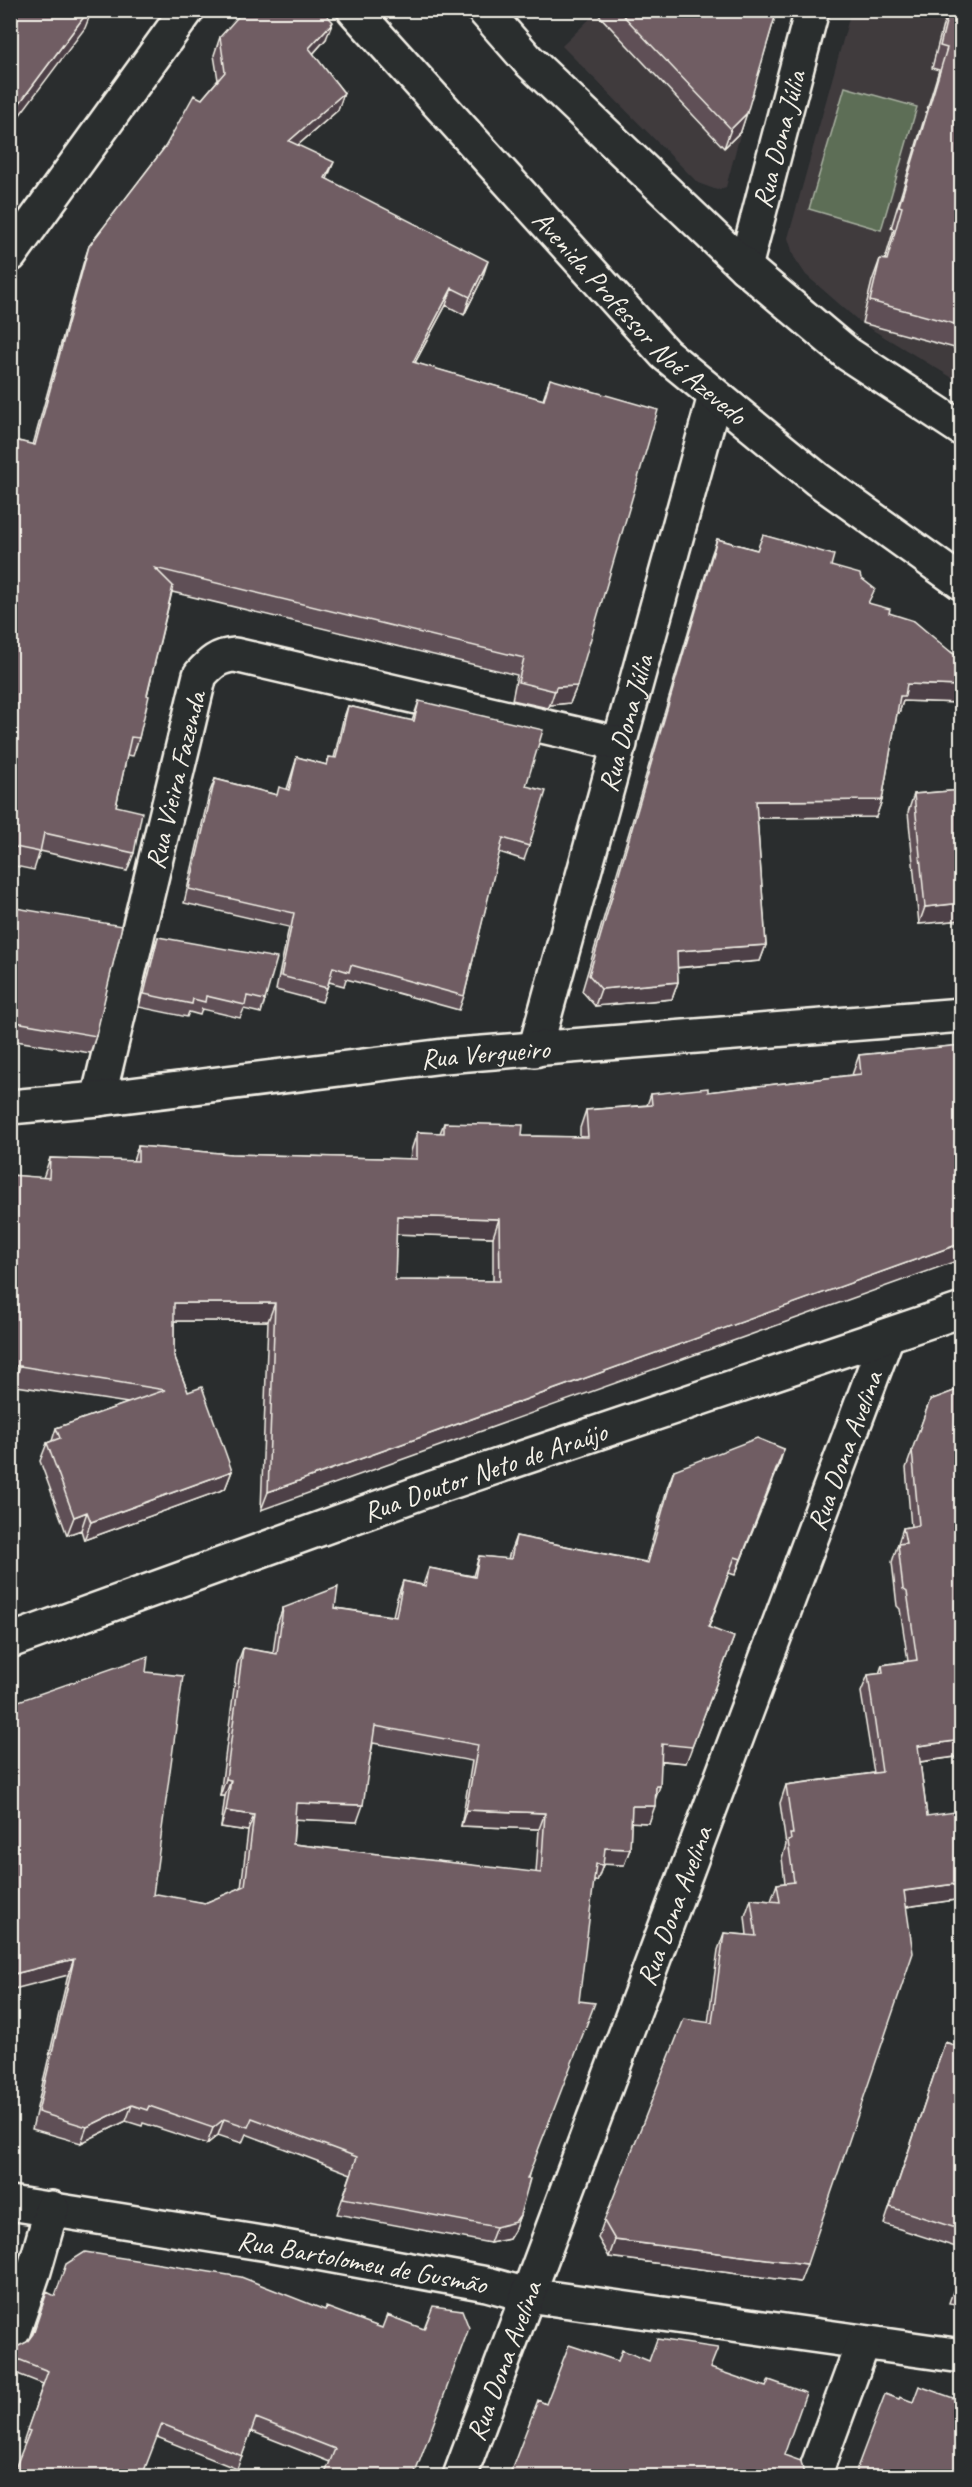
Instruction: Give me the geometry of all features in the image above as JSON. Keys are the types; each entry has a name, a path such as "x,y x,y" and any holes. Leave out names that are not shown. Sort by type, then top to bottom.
{"street":[{"path":"10,255 187,10"},
{"name":"Avenida Professor Noé Azevedo","path":"354,10 665,354 817,479 962,583"},
{"path":"484,10 528,60 745,267 848,354 962,429"},
{"name":"Rua Dona Júlia","path":"745,267 812,10"},
{"name":"Rua Dona Júlia","path":"535,1050 715,396"},
{"name":"Rua Vieira Fazenda","path":"98,1100 200,675 212,661 224,656 235,655 620,744"},
{"name":"Rua Vergueiro","path":"10,1107 98,1100 444,1056 962,1015"},
{"name":"Rua Doutor Neto de Araújo","path":"10,1641 430,1488 962,1310"},
{"name":"Rua Dona Avelina","path":"459,2476 887,1336"},
{"name":"Rua Bartolomeu de Gusmão","path":"10,2203 52,2208 487,2284 527,2295 962,2356"},
{"path":"10,2341 34,2271 52,2208"},
{"path":"814,2476 862,2343"}],"shaded area":[{"path":"598,11 741,131 726,187 717,190 698,183 562,46"},
{"path":"851,11 961,11 961,383 861,323 806,275 794,257 788,238"}],"green space":[{"path":"845,87 917,107 881,230 809,209"}],"building":[{"path":"10,10 89,10 10,116"},
{"path":"244,10 322,10 333,22 309,48 344,93 289,141 334,162 325,178 488,261 470,297 452,288 413,362 544,400 550,379 658,410 577,686 556,687 555,691 518,682 524,658 155,568 173,586 139,738 131,737 116,806 142,812 134,853 44,833 40,852 10,846 10,439 35,445 89,246 165,147 194,95 202,99 225,72 220,37"},
{"path":"618,10 777,10 747,113 731,129"},
{"path":"949,10 962,10 962,326 870,301 880,259 887,260 902,207 899,206 947,48 940,46"},
{"path":"763,535 834,555 831,566 860,574 861,578 875,589 868,603 890,609 889,613 914,621 962,659 962,686 907,684 905,696 900,696 882,800 756,801 766,945 677,951 678,982 601,989 589,975 717,539 757,550"},
{"path":"419,701 543,730 526,786 546,791 529,846 503,838 464,996 351,965 349,972 333,967 327,988 281,976 294,913 189,889 215,779 277,795 279,787 289,790 297,757 327,765 329,757 336,758 348,706 414,721"},
{"path":"962,790 962,903 925,907 914,794"},
{"path":"10,907 122,926 96,1036 10,1021"},
{"path":"158,937 277,958 265,1000 247,996 245,1005 206,996 205,1002 193,999 192,1004 144,994"},
{"path":"962,1045 962,1243 268,1492 275,1303 174,1303 174,1356 188,1392 202,1387 232,1471 91,1522 87,1512 74,1517 47,1443 60,1438 56,1428 165,1390 10,1366 10,1175 49,1178 50,1158 138,1161 138,1146 231,1154 417,1159 417,1132 444,1133 444,1123 523,1125 522,1136 588,1137 586,1110 652,1105 651,1094 708,1088 708,1092 861,1074 859,1055","holes":["397,1216 499,1219 500,1281 395,1280"]},
{"path":"962,1388 962,1740 918,1746 927,1816 962,1811 962,1883 904,1891 913,1953 807,2264 615,2240 604,2221 684,2019 712,2023 724,1933 756,1936 751,1899 780,1902 777,1884 794,1882 788,1841 791,1840 790,1834 793,1834 786,1785 882,1772 868,1675 883,1673 882,1665 917,1660 907,1592 903,1589 898,1544 906,1543 903,1528 919,1525 912,1450 930,1400"},
{"path":"757,1438 784,1449 741,1559 735,1557 708,1627 734,1637 692,1747 662,1744 660,1786 656,1786 655,1806 632,1806 630,1849 605,1848 603,1865 596,1864 579,2001 595,2003 527,2179 530,2179 520,2215 515,2222 496,2227 343,2198 357,2157 252,2118 248,2127 224,2119 213,2128 149,2106 147,2110 132,2105 87,2127 38,2112 74,1959 10,1975 10,1704 148,1656 146,1672 183,1676 153,1895 205,1903 245,1886 254,1815 226,1811 231,1780 226,1779 243,1648 277,1654 283,1608 338,1587 335,1608 396,1617 403,1581 426,1586 429,1568 475,1577 479,1556 511,1559 516,1536 648,1563 674,1470","holes":["375,1726 478,1745 466,1810 545,1813 541,1873 293,1844 296,1803 363,1805"]},
{"path":"945,2042 962,2048 962,2230 890,2207"},
{"path":"85,2252 241,2277 325,2310 326,2307 382,2328 387,2315 424,2329 433,2306 462,2310 469,2328 414,2476 324,2476 335,2449 256,2418 242,2456 162,2424 142,2476 12,2476 30,2431 27,2430 48,2371 10,2356 10,2346 19,2346 27,2342 33,2334 47,2292 55,2296 66,2264"},
{"path":"962,2265 962,2287 955,2286"},
{"path":"657,2339 718,2348 710,2368 766,2387 769,2380 806,2393 784,2455 801,2461 804,2475 807,2476 509,2476 538,2400 546,2404 569,2345 618,2361 622,2350 649,2361"},
{"path":"919,2386 962,2401 962,2476 854,2476 885,2394 913,2402"}]}
